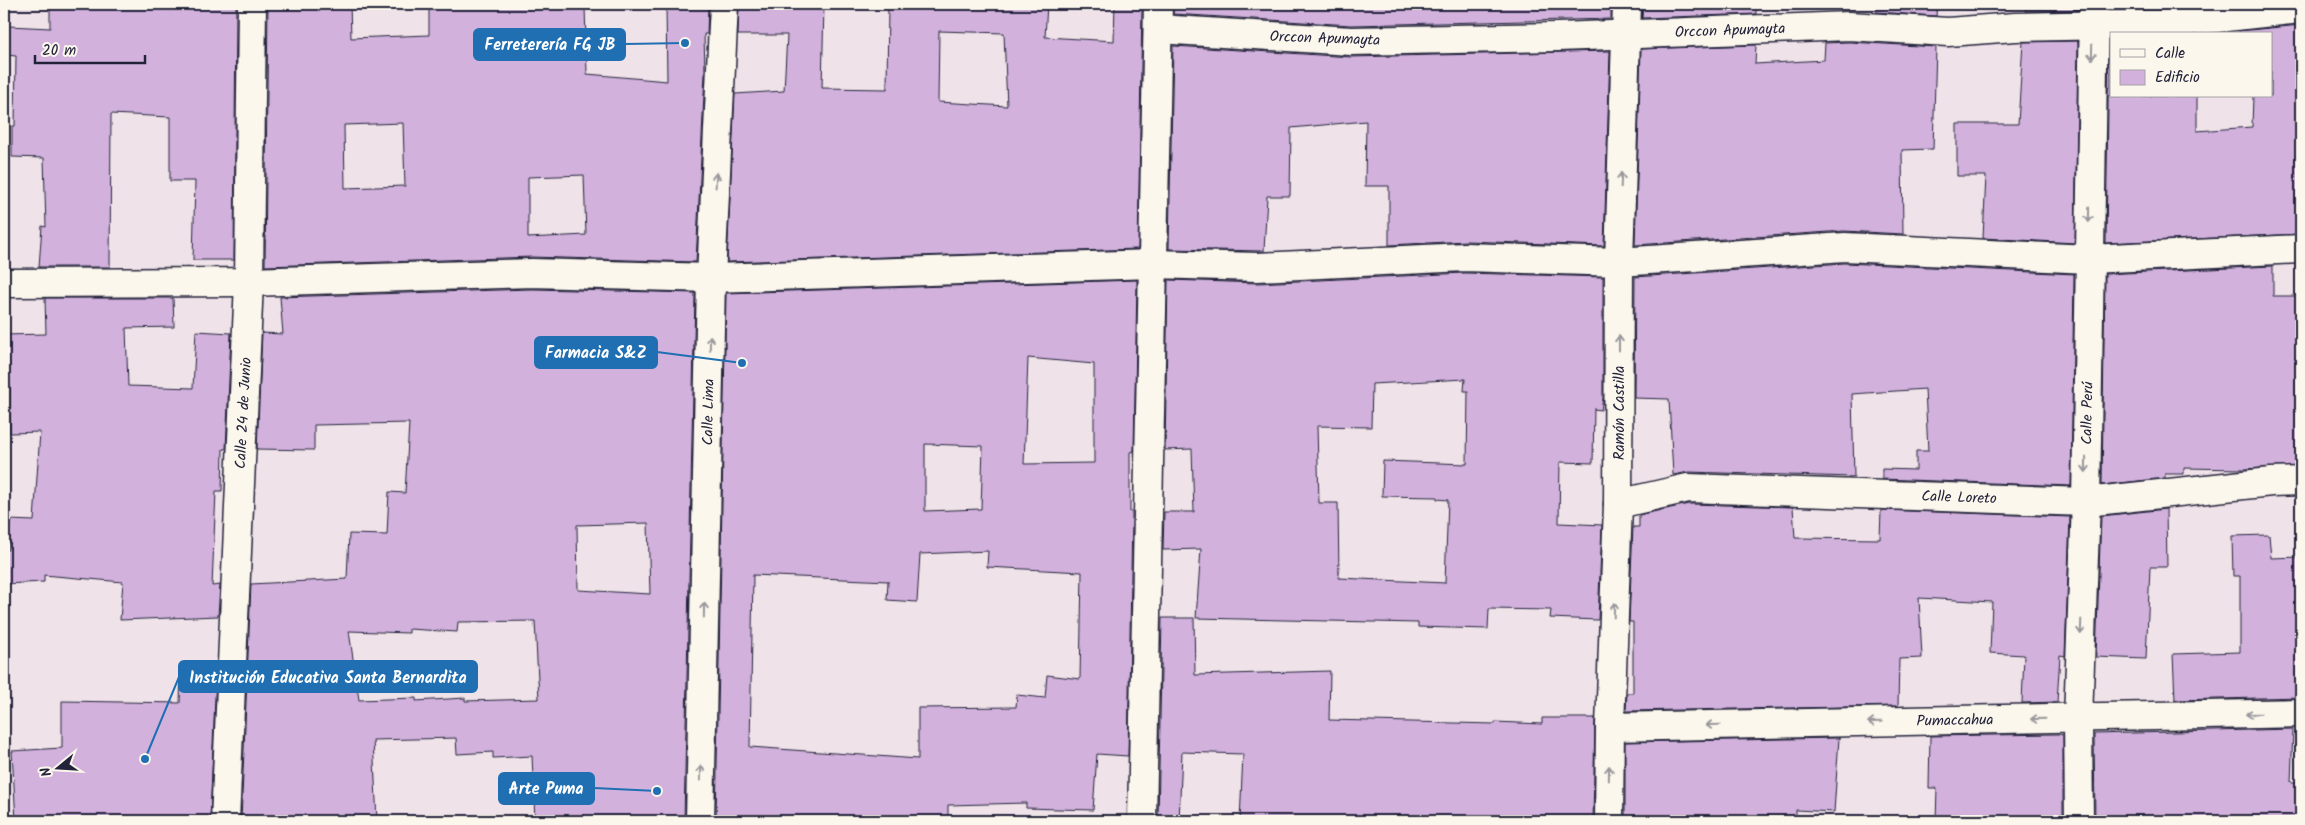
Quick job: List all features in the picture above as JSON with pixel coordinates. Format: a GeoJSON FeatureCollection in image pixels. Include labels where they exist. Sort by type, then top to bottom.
{"type":"FeatureCollection","features":[{"type":"Feature","properties":{"kind":"street","name":"Calle 24 de Junio"},"geometry":{"type":"LineString","coordinates":[[225,821],[249,282],[252,4]]}},
{"type":"Feature","properties":{"kind":"street","name":"Calle Lima"},"geometry":{"type":"LineString","coordinates":[[700,821],[711,278],[724,4]]}},
{"type":"Feature","properties":{"kind":"street","name":"Ramón Castilla"},"geometry":{"type":"LineString","coordinates":[[1609,821],[1610,727],[1618,504],[1619,262],[1627,4]]}},
{"type":"Feature","properties":{"kind":"street","name":"Orccon Apumayta"},"geometry":{"type":"LineString","coordinates":[[1158,16],[1351,41],[1558,37],[1849,26],[1948,32],[2093,14],[2162,24],[2301,9]]}},
{"type":"Feature","properties":{"kind":"street","name":"Calle Perú"},"geometry":{"type":"LineString","coordinates":[[2079,821],[2078,718],[2086,502],[2093,14]]}},
{"type":"Feature","properties":{"kind":"street"},"geometry":{"type":"LineString","coordinates":[[1142,821],[1158,16]]}},
{"type":"Feature","properties":{"kind":"street"},"geometry":{"type":"LineString","coordinates":[[4,283],[249,282],[532,273],[711,278],[1154,264],[1258,267],[1464,257],[1619,262],[1846,247],[2089,259],[2301,249]]}},
{"type":"Feature","properties":{"kind":"street","name":"Calle Loreto"},"geometry":{"type":"LineString","coordinates":[[1618,504],[1688,488],[2086,502],[2271,482],[2301,481]]}},
{"type":"Feature","properties":{"kind":"street","name":"Pumaccahua"},"geometry":{"type":"LineString","coordinates":[[1610,727],[2301,713]]}},
{"type":"Feature","properties":{"kind":"building"},"geometry":{"type":"Polygon","coordinates":[[[50,4],[236,4],[234,260],[193,260],[195,181],[170,181],[170,117],[111,114],[110,267],[39,267],[42,226],[46,227],[44,158],[12,157],[12,126],[15,126],[16,56],[6,55],[8,26],[50,28],[50,4]]]}},
{"type":"Feature","properties":{"kind":"building"},"geometry":{"type":"Polygon","coordinates":[[[268,4],[350,4],[351,38],[429,35],[429,4],[585,7],[587,74],[667,81],[666,4],[708,4],[707,34],[704,34],[705,73],[696,262],[532,257],[265,266],[268,4]],[[403,123],[344,125],[345,188],[405,186],[403,123]],[[584,175],[528,177],[528,238],[586,235],[584,175]]]}},
{"type":"Feature","properties":{"kind":"building"},"geometry":{"type":"Polygon","coordinates":[[[739,4],[824,4],[822,88],[887,89],[888,4],[1047,4],[1045,37],[1114,41],[1115,4],[1142,4],[1138,249],[727,262],[735,94],[784,91],[787,35],[738,35],[739,4]],[[939,31],[938,102],[1007,106],[1004,33],[939,31]]]}},
{"type":"Feature","properties":{"kind":"building"},"geometry":{"type":"Polygon","coordinates":[[[1174,4],[1611,4],[1611,19],[1351,25],[1173,14],[1174,4]]]}},
{"type":"Feature","properties":{"kind":"building"},"geometry":{"type":"Polygon","coordinates":[[[1643,4],[1756,4],[1756,14],[1642,18],[1643,4]]]}},
{"type":"Feature","properties":{"kind":"building"},"geometry":{"type":"Polygon","coordinates":[[[1876,4],[1937,4],[1936,16],[1877,12],[1876,4]]]}},
{"type":"Feature","properties":{"kind":"building"},"geometry":{"type":"Polygon","coordinates":[[[2026,4],[2078,4],[2078,10],[2025,11],[2026,4]]]}},
{"type":"Feature","properties":{"kind":"building"},"geometry":{"type":"Polygon","coordinates":[[[2301,25],[2301,234],[2106,243],[2109,41],[2110,98],[2197,98],[2197,131],[2252,127],[2253,98],[2272,98],[2272,32],[2239,31],[2301,25]]]}},
{"type":"Feature","properties":{"kind":"building"},"geometry":{"type":"Polygon","coordinates":[[[2078,41],[2075,243],[1983,238],[1986,176],[1957,176],[1957,124],[2018,124],[2023,42],[2078,41]]]}},
{"type":"Feature","properties":{"kind":"building"},"geometry":{"type":"Polygon","coordinates":[[[1849,42],[1936,47],[1933,149],[1902,150],[1903,234],[1844,231],[1635,245],[1641,49],[1756,45],[1755,64],[1824,60],[1825,43],[1849,42]]]}},
{"type":"Feature","properties":{"kind":"building"},"geometry":{"type":"Polygon","coordinates":[[[1173,46],[1351,57],[1610,51],[1604,246],[1466,241],[1389,245],[1389,186],[1365,186],[1366,121],[1291,128],[1290,196],[1267,196],[1264,251],[1169,249],[1173,46]]]}},
{"type":"Feature","properties":{"kind":"building"},"geometry":{"type":"Polygon","coordinates":[[[1845,263],[2074,274],[2071,486],[1882,479],[1882,469],[1916,470],[1916,451],[1928,451],[1925,389],[1852,394],[1854,477],[1689,472],[1673,475],[1669,399],[1634,398],[1635,277],[1845,263]]]}},
{"type":"Feature","properties":{"kind":"building"},"geometry":{"type":"Polygon","coordinates":[[[2273,266],[2273,296],[2301,296],[2301,466],[2243,469],[2184,468],[2184,474],[2165,474],[2165,478],[2102,485],[2105,274],[2273,266]]]}},
{"type":"Feature","properties":{"kind":"building"},"geometry":{"type":"Polygon","coordinates":[[[1465,273],[1603,277],[1603,398],[1601,410],[1594,409],[1593,463],[1560,462],[1559,523],[1602,525],[1598,620],[1550,618],[1551,610],[1489,609],[1488,629],[1418,627],[1418,623],[1196,618],[1201,549],[1163,550],[1164,512],[1194,512],[1192,449],[1165,450],[1168,280],[1258,283],[1465,273]],[[1465,379],[1372,384],[1371,427],[1317,426],[1319,503],[1338,503],[1339,578],[1445,583],[1448,500],[1437,499],[1437,497],[1382,496],[1383,461],[1467,464],[1468,391],[1464,391],[1465,379]]]}},
{"type":"Feature","properties":{"kind":"building"},"geometry":{"type":"Polygon","coordinates":[[[1137,280],[1134,451],[1130,452],[1130,512],[1132,512],[1128,756],[1097,754],[1093,810],[1026,808],[1026,803],[948,805],[948,821],[716,821],[726,293],[1137,280]],[[1028,358],[1024,464],[1094,463],[1094,364],[1028,358]],[[925,444],[925,511],[981,509],[983,446],[925,444]],[[988,551],[920,554],[917,602],[887,600],[888,581],[753,575],[750,747],[918,759],[918,708],[1016,707],[1017,695],[1045,698],[1047,675],[1080,679],[1082,572],[987,567],[988,551]]]}},
{"type":"Feature","properties":{"kind":"building"},"geometry":{"type":"Polygon","coordinates":[[[532,289],[695,293],[684,821],[535,821],[532,756],[493,758],[493,752],[457,754],[456,738],[373,740],[377,821],[241,821],[251,584],[347,579],[349,534],[387,535],[389,492],[405,493],[409,423],[314,425],[314,450],[257,449],[262,333],[283,334],[280,297],[532,289]],[[648,523],[577,525],[578,590],[650,594],[648,523]],[[535,621],[458,622],[457,632],[409,629],[409,633],[349,631],[359,700],[416,698],[416,701],[465,698],[465,701],[539,699],[535,621]]]}},
{"type":"Feature","properties":{"kind":"building"},"geometry":{"type":"Polygon","coordinates":[[[45,298],[173,298],[174,327],[126,328],[128,386],[193,388],[196,331],[231,333],[226,449],[223,449],[222,491],[216,491],[212,586],[220,585],[218,616],[120,620],[123,582],[44,575],[44,582],[4,584],[4,550],[8,550],[10,520],[34,521],[40,432],[10,433],[10,384],[4,384],[4,335],[46,334],[45,298]]]}},
{"type":"Feature","properties":{"kind":"building"},"geometry":{"type":"Polygon","coordinates":[[[1689,504],[1793,507],[1795,538],[1880,539],[1881,510],[2070,517],[2065,656],[2060,655],[2057,702],[2022,703],[2024,655],[1990,653],[1992,602],[1919,598],[1922,658],[1899,659],[1898,706],[1626,711],[1627,693],[1633,693],[1633,622],[1629,622],[1633,527],[1639,527],[1639,515],[1689,504]]]}},
{"type":"Feature","properties":{"kind":"building"},"geometry":{"type":"Polygon","coordinates":[[[2166,509],[2167,567],[2150,567],[2146,659],[2096,657],[2101,516],[2166,509]]]}},
{"type":"Feature","properties":{"kind":"building"},"geometry":{"type":"Polygon","coordinates":[[[2269,535],[2271,558],[2301,557],[2301,697],[2175,700],[2173,654],[2240,652],[2240,576],[2233,576],[2232,536],[2269,535]]]}},
{"type":"Feature","properties":{"kind":"building"},"geometry":{"type":"Polygon","coordinates":[[[1162,618],[1194,618],[1195,675],[1330,671],[1329,720],[1542,724],[1542,718],[1595,718],[1593,821],[1240,821],[1243,754],[1182,752],[1179,821],[1158,821],[1162,618]]]}},
{"type":"Feature","properties":{"kind":"building"},"geometry":{"type":"Polygon","coordinates":[[[181,671],[216,672],[210,821],[16,821],[12,751],[62,748],[62,701],[180,703],[181,671]]]}},
{"type":"Feature","properties":{"kind":"building"},"geometry":{"type":"Polygon","coordinates":[[[2293,729],[2291,782],[2301,782],[2301,821],[2095,821],[2094,734],[2293,729]]]}},
{"type":"Feature","properties":{"kind":"building"},"geometry":{"type":"Polygon","coordinates":[[[2063,735],[2063,821],[1936,821],[1937,788],[1929,788],[1930,736],[2063,735]]]}},
{"type":"Feature","properties":{"kind":"building"},"geometry":{"type":"Polygon","coordinates":[[[1839,738],[1834,812],[1796,810],[1796,821],[1711,819],[1711,821],[1625,821],[1625,742],[1839,738]]]}},
{"type":"Feature","properties":{"kind":"place","name":"Ferreterería FG JB"},"geometry":{"type":"Point","coordinates":[685,43]}},
{"type":"Feature","properties":{"kind":"place","name":"Farmacia S&Z"},"geometry":{"type":"Point","coordinates":[742,363]}},
{"type":"Feature","properties":{"kind":"place","name":"Institución Educativa Santa Bernardita"},"geometry":{"type":"Point","coordinates":[145,759]}},
{"type":"Feature","properties":{"kind":"place","name":"Arte Puma"},"geometry":{"type":"Point","coordinates":[657,791]}}]}
